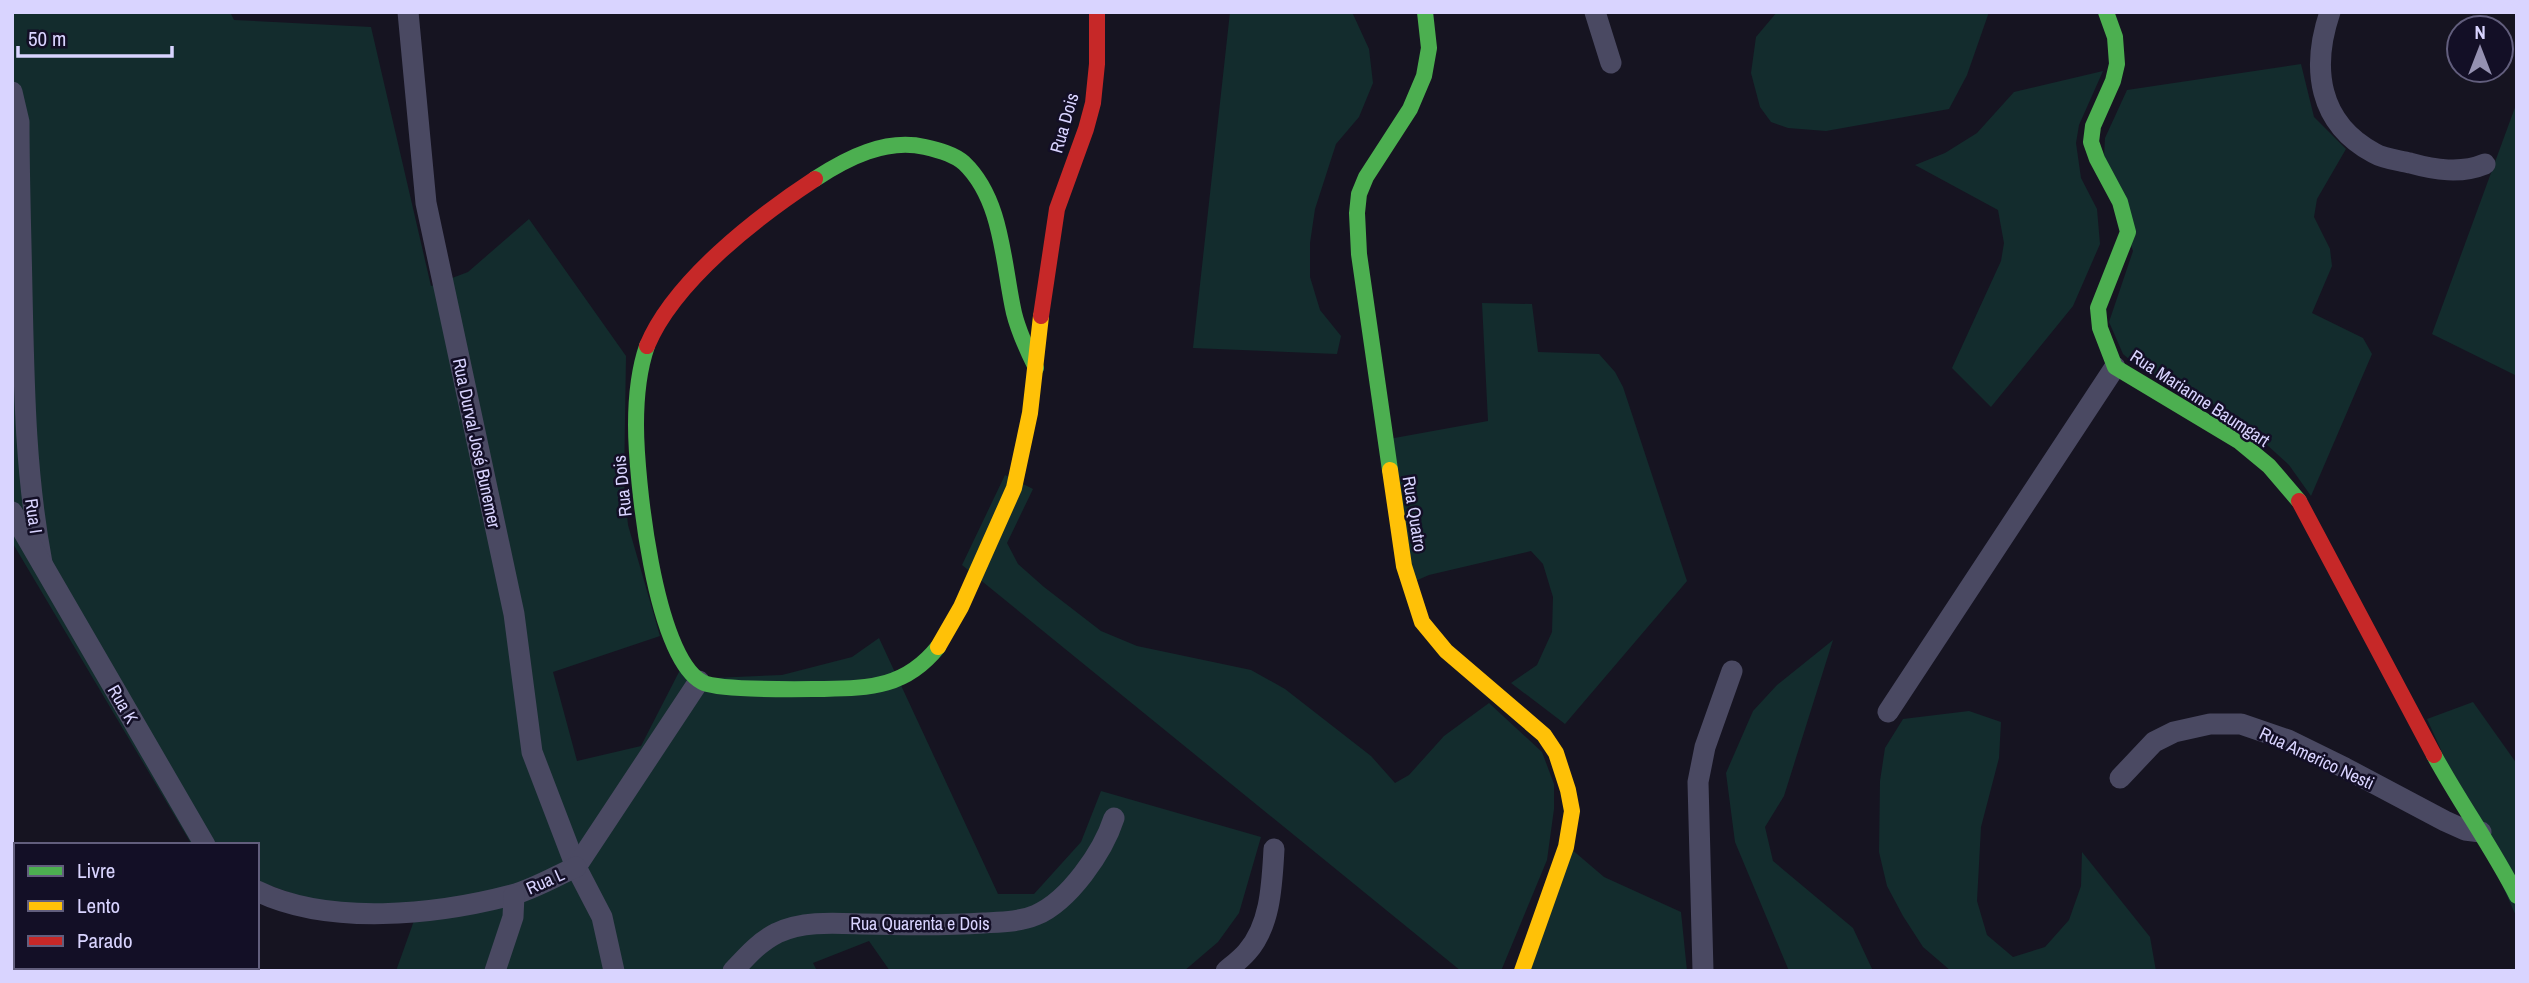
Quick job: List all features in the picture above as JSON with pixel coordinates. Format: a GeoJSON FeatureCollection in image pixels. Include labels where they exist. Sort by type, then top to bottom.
{"type":"FeatureCollection","features":[{"type":"Feature","properties":{"kind":"street","name":"Rua Durval José Bunemer"},"geometry":{"type":"LineString","coordinates":[[408,12],[426,203],[514,614],[532,752],[576,867]]}},
{"type":"Feature","properties":{"kind":"street","name":"Rua Dois"},"geometry":{"type":"LineString","coordinates":[[1036,368],[1021,337],[996,229],[985,194],[963,161],[937,150],[912,144],[884,146],[843,162],[784,199],[715,255],[687,284],[651,335],[637,396],[638,462],[653,578],[670,633],[679,653],[699,681],[717,687],[853,688],[892,682],[925,661],[954,625],[1017,479],[1036,368],[1054,221],[1089,118],[1099,40],[1097,12]]}},
{"type":"Feature","properties":{"kind":"street","name":"Rua Quatro"},"geometry":{"type":"LineString","coordinates":[[1425,12],[1429,48],[1424,76],[1410,109],[1366,177],[1359,194],[1359,254],[1404,566],[1422,622],[1446,652],[1544,735],[1556,754],[1568,790],[1572,811],[1566,847],[1522,971]]}},
{"type":"Feature","properties":{"kind":"street"},"geometry":{"type":"LineString","coordinates":[[1595,12],[1611,63]]}},
{"type":"Feature","properties":{"kind":"street"},"geometry":{"type":"LineString","coordinates":[[2330,12],[2319,56],[2322,83],[2331,114],[2350,138],[2376,155],[2422,166],[2464,170],[2485,164]]}},
{"type":"Feature","properties":{"kind":"street","name":"Rua Marianne Baumgart"},"geometry":{"type":"LineString","coordinates":[[2112,17],[2116,51],[2114,80],[2097,114],[2091,144],[2114,188],[2127,221],[2128,232],[2098,308],[2100,328],[2115,367],[2239,442],[2269,466],[2295,495],[2455,794],[2494,852],[2517,896]]}},
{"type":"Feature","properties":{"kind":"street","name":"Rua I"},"geometry":{"type":"LineString","coordinates":[[12,92],[19,122],[26,450],[42,563]]}},
{"type":"Feature","properties":{"kind":"street"},"geometry":{"type":"LineString","coordinates":[[1888,712],[2115,367]]}},
{"type":"Feature","properties":{"kind":"street","name":"Rua K"},"geometry":{"type":"LineString","coordinates":[[12,512],[204,843]]}},
{"type":"Feature","properties":{"kind":"street"},"geometry":{"type":"LineString","coordinates":[[1703,971],[1698,782],[1705,747],[1732,671]]}},
{"type":"Feature","properties":{"kind":"street"},"geometry":{"type":"LineString","coordinates":[[614,971],[602,917],[576,867],[699,681]]}},
{"type":"Feature","properties":{"kind":"street","name":"Rua Americo Nesti"},"geometry":{"type":"LineString","coordinates":[[2120,778],[2154,741],[2174,732],[2210,724],[2241,724],[2299,746],[2445,821],[2481,832]]}},
{"type":"Feature","properties":{"kind":"street","name":"Rua Quarenta e Dois"},"geometry":{"type":"LineString","coordinates":[[733,971],[757,946],[778,933],[797,926],[827,923],[942,926],[1009,921],[1034,916],[1054,905],[1091,863],[1107,838],[1114,818]]}},
{"type":"Feature","properties":{"kind":"street"},"geometry":{"type":"LineString","coordinates":[[1226,971],[1248,951],[1261,930],[1271,896],[1275,849]]}},
{"type":"Feature","properties":{"kind":"street","name":"Rua L"},"geometry":{"type":"LineString","coordinates":[[514,895],[576,867]]}},
{"type":"Feature","properties":{"kind":"street"},"geometry":{"type":"LineString","coordinates":[[259,892],[293,905],[377,915],[514,895],[513,916],[495,971]]}},
{"type":"Feature","properties":{"kind":"green space"},"geometry":{"type":"Polygon","coordinates":[[[12,12],[230,12],[234,20],[371,27],[431,286],[468,272],[529,219],[626,356],[624,484],[628,525],[660,636],[553,672],[577,761],[641,746],[680,670],[713,678],[782,675],[852,657],[879,638],[998,894],[1034,894],[1081,842],[1101,791],[1261,837],[1239,913],[1218,942],[1184,971],[890,971],[869,941],[813,963],[817,971],[396,971],[416,915],[305,898],[259,882],[259,843],[191,843],[12,542],[12,12]]]}},
{"type":"Feature","properties":{"kind":"green space"},"geometry":{"type":"Polygon","coordinates":[[[1230,12],[1352,12],[1369,49],[1373,83],[1359,117],[1336,144],[1315,209],[1310,243],[1310,277],[1320,310],[1341,336],[1337,354],[1193,348],[1230,12]]]}},
{"type":"Feature","properties":{"kind":"green space"},"geometry":{"type":"Polygon","coordinates":[[[1777,12],[1989,12],[1967,75],[1949,109],[1826,131],[1788,128],[1771,122],[1760,107],[1751,73],[1756,37],[1777,12]]]}},
{"type":"Feature","properties":{"kind":"green space"},"geometry":{"type":"Polygon","coordinates":[[[2301,64],[2314,117],[2346,149],[2317,199],[2314,217],[2330,249],[2332,266],[2312,313],[2363,338],[2372,354],[2311,496],[2289,465],[2234,415],[2136,365],[2123,354],[2109,322],[2133,251],[2104,156],[2105,138],[2127,90],[2301,64]]]}},
{"type":"Feature","properties":{"kind":"green space"},"geometry":{"type":"Polygon","coordinates":[[[2103,71],[2079,125],[2076,143],[2081,178],[2097,209],[2100,244],[2073,306],[1991,407],[1952,368],[2001,261],[2004,243],[1998,210],[1915,165],[1945,153],[1977,133],[2014,92],[2103,71]]]}},
{"type":"Feature","properties":{"kind":"green space"},"geometry":{"type":"Polygon","coordinates":[[[2517,102],[2517,376],[2432,334],[2517,102]]]}},
{"type":"Feature","properties":{"kind":"green space"},"geometry":{"type":"Polygon","coordinates":[[[1482,303],[1532,304],[1538,352],[1599,354],[1615,372],[1623,387],[1687,581],[1565,724],[1511,683],[1537,665],[1552,632],[1553,597],[1543,564],[1531,551],[1429,575],[1413,582],[1389,439],[1488,421],[1482,303]]]}},
{"type":"Feature","properties":{"kind":"green space"},"geometry":{"type":"Polygon","coordinates":[[[1005,475],[1033,489],[1007,543],[1018,564],[1044,587],[1101,631],[1137,646],[1251,670],[1285,689],[1371,756],[1395,783],[1409,775],[1444,736],[1489,703],[1542,752],[1554,784],[1554,809],[1547,860],[1501,971],[1461,971],[962,565],[1005,475]]]}},
{"type":"Feature","properties":{"kind":"green space"},"geometry":{"type":"Polygon","coordinates":[[[1833,640],[1784,796],[1765,827],[1773,861],[1853,928],[1873,971],[1789,971],[1735,842],[1726,773],[1753,711],[1777,685],[1833,640]]]}},
{"type":"Feature","properties":{"kind":"green space"},"geometry":{"type":"Polygon","coordinates":[[[2473,702],[2517,764],[2517,918],[2427,719],[2473,702]]]}},
{"type":"Feature","properties":{"kind":"green space"},"geometry":{"type":"Polygon","coordinates":[[[1969,711],[2001,722],[1999,758],[1981,827],[1977,901],[1987,935],[2013,957],[2045,947],[2069,920],[2081,886],[2082,852],[2150,937],[2156,971],[1951,971],[1923,947],[1887,886],[1879,852],[1880,781],[1885,748],[1903,719],[1969,711]]]}},
{"type":"Feature","properties":{"kind":"green space"},"geometry":{"type":"Polygon","coordinates":[[[1570,848],[1604,877],[1681,912],[1687,971],[1525,971],[1570,848]]]}},
{"type":"Feature","properties":{"kind":"traffic: fast"},"geometry":{"type":"LineString","coordinates":[[1390,470],[1359,254],[1357,213],[1359,194],[1366,177],[1410,109],[1424,76],[1429,48],[1425,12]]}},
{"type":"Feature","properties":{"kind":"traffic: fast"},"geometry":{"type":"LineString","coordinates":[[2106,12],[2115,37],[2117,64],[2113,81],[2093,126],[2091,142],[2120,202],[2128,232],[2098,308],[2100,328],[2115,367],[2240,442],[2269,466],[2299,501]]}},
{"type":"Feature","properties":{"kind":"traffic: fast"},"geometry":{"type":"LineString","coordinates":[[815,179],[854,157],[896,145],[935,149],[964,163],[977,178],[994,214],[1014,313],[1036,368]]}},
{"type":"Feature","properties":{"kind":"traffic: fast"},"geometry":{"type":"LineString","coordinates":[[647,346],[640,375],[636,415],[644,522],[660,603],[671,638],[685,666],[702,682],[725,687],[857,688],[900,678],[926,660],[938,647]]}},
{"type":"Feature","properties":{"kind":"traffic: fast"},"geometry":{"type":"LineString","coordinates":[[2434,755],[2517,896]]}},
{"type":"Feature","properties":{"kind":"traffic: slow"},"geometry":{"type":"LineString","coordinates":[[938,647],[961,607],[1014,488],[1030,413],[1041,316]]}},
{"type":"Feature","properties":{"kind":"traffic: slow"},"geometry":{"type":"LineString","coordinates":[[1390,470],[1404,566],[1422,622],[1446,651],[1544,735],[1556,753],[1568,790],[1572,811],[1566,847],[1522,971]]}},
{"type":"Feature","properties":{"kind":"traffic: jam"},"geometry":{"type":"LineString","coordinates":[[1041,316],[1057,209],[1093,103],[1097,64],[1097,12]]}},
{"type":"Feature","properties":{"kind":"traffic: jam"},"geometry":{"type":"LineString","coordinates":[[647,346],[676,298],[719,252],[743,231],[815,179]]}},
{"type":"Feature","properties":{"kind":"traffic: jam"},"geometry":{"type":"LineString","coordinates":[[2299,501],[2434,755]]}}]}
